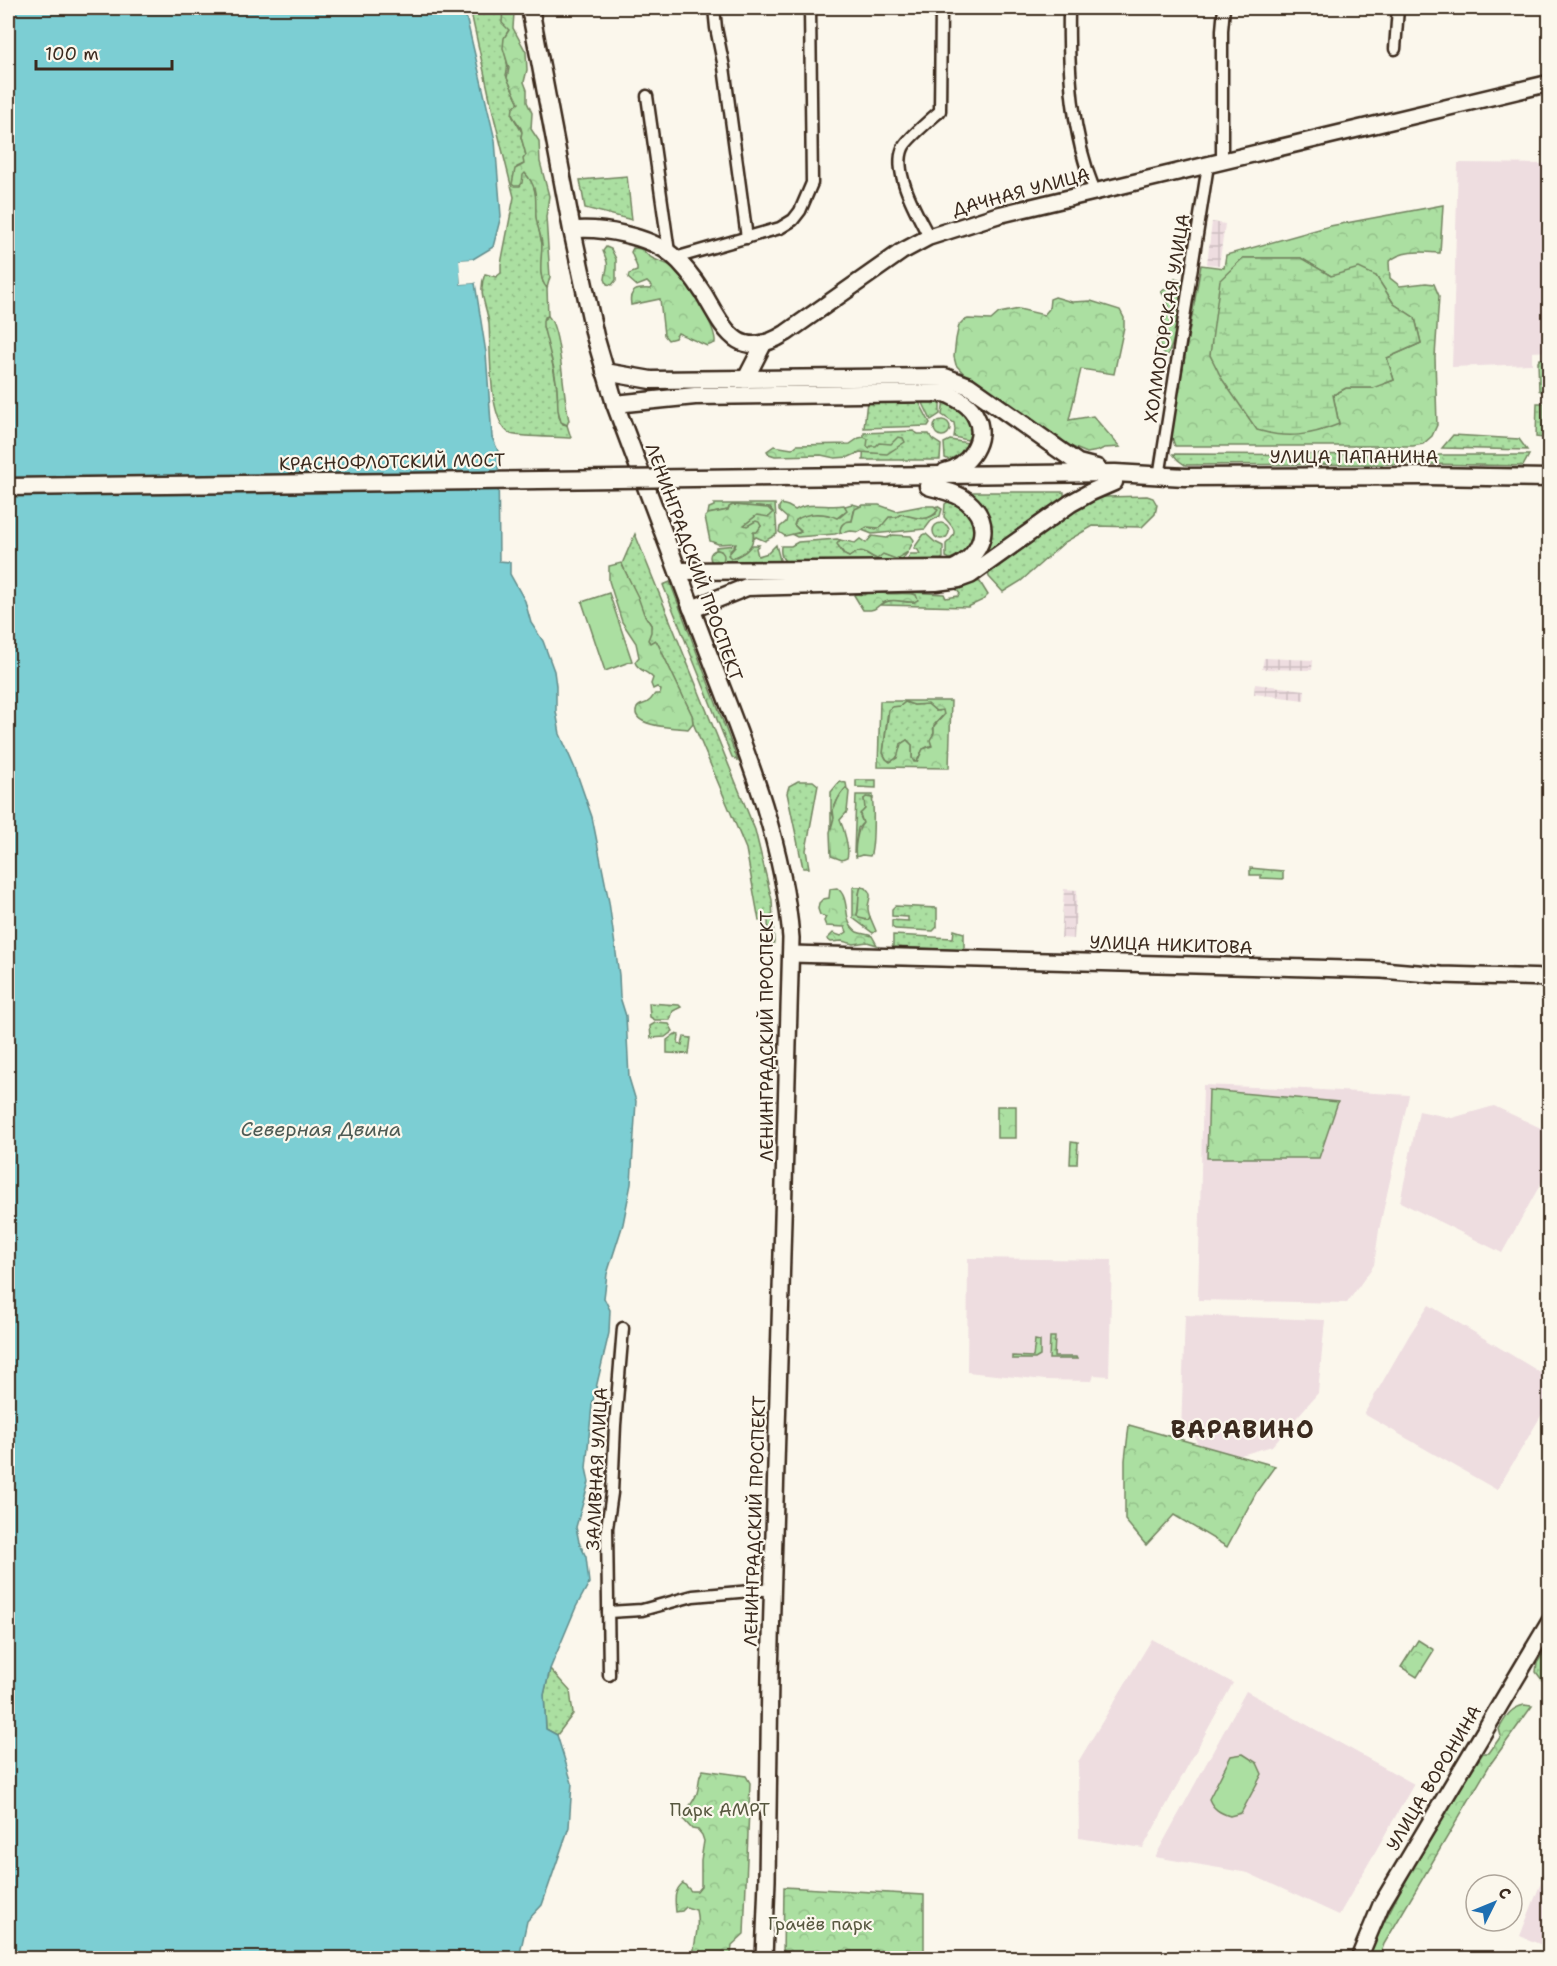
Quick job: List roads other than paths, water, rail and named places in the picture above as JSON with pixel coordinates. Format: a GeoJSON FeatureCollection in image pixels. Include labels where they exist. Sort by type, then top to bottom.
{"type":"FeatureCollection","features":[{"type":"Feature","properties":{"kind":"main road","name":"ЛЕНИНГРАДСКИЙ ПРОСПЕКТ"},"geometry":{"type":"LineString","coordinates":[[530,8],[594,336],[615,404],[692,609]]}},
{"type":"Feature","properties":{"kind":"main road"},"geometry":{"type":"LineString","coordinates":[[605,372],[651,381],[945,377],[969,386],[1078,463],[1115,478]]}},
{"type":"Feature","properties":{"kind":"main road"},"geometry":{"type":"LineString","coordinates":[[615,404],[695,396],[946,393],[964,402],[976,417],[979,438],[973,453],[964,463],[927,481]]}},
{"type":"Feature","properties":{"kind":"main road","name":"УЛИЦА ПАПАНИНА"},"geometry":{"type":"LineString","coordinates":[[776,482],[1159,477],[1550,478]]}},
{"type":"Feature","properties":{"kind":"main road"},"geometry":{"type":"LineString","coordinates":[[692,609],[747,587],[936,582],[959,579],[977,571],[1071,503],[1115,478]]}},
{"type":"Feature","properties":{"kind":"main road"},"geometry":{"type":"LineString","coordinates":[[678,571],[953,569],[965,562],[976,550],[982,537],[981,523],[967,501],[927,481]]}},
{"type":"Feature","properties":{"kind":"main road","name":"КРАСНОФЛОТСКИЙ МОСТ"},"geometry":{"type":"LineString","coordinates":[[8,487],[776,482]]}},
{"type":"Feature","properties":{"kind":"main road","name":"КРАСНОФЛОТСКИЙ МОСТ"},"geometry":{"type":"LineString","coordinates":[[8,498],[776,482]]}},
{"type":"Feature","properties":{"kind":"street"},"geometry":{"type":"LineString","coordinates":[[714,8],[747,238]]}},
{"type":"Feature","properties":{"kind":"street"},"geometry":{"type":"LineString","coordinates":[[672,255],[780,228],[793,220],[804,203],[812,183],[810,8]]}},
{"type":"Feature","properties":{"kind":"street"},"geometry":{"type":"LineString","coordinates":[[929,237],[909,195],[900,166],[903,147],[940,111],[942,8]]}},
{"type":"Feature","properties":{"kind":"street"},"geometry":{"type":"LineString","coordinates":[[1070,8],[1068,49],[1072,98],[1079,140],[1095,192]]}},
{"type":"Feature","properties":{"kind":"street","name":"ХОЛМОГОРСКАЯ УЛИЦА"},"geometry":{"type":"LineString","coordinates":[[1159,477],[1215,163],[1224,8]]}},
{"type":"Feature","properties":{"kind":"street"},"geometry":{"type":"LineString","coordinates":[[1395,49],[1398,8]]}},
{"type":"Feature","properties":{"kind":"street","name":"ДАЧНАЯ УЛИЦА"},"geometry":{"type":"LineString","coordinates":[[764,343],[780,337],[901,252],[929,237],[998,215],[1550,83]]}},
{"type":"Feature","properties":{"kind":"street"},"geometry":{"type":"LineString","coordinates":[[647,96],[672,255]]}},
{"type":"Feature","properties":{"kind":"street"},"geometry":{"type":"LineString","coordinates":[[572,230],[595,230],[636,237],[655,243],[672,255],[695,280],[724,329],[745,344],[764,343]]}},
{"type":"Feature","properties":{"kind":"street"},"geometry":{"type":"LineString","coordinates":[[745,380],[764,343]]}},
{"type":"Feature","properties":{"kind":"street","name":"ЛЕНИНГРАДСКИЙ ПРОСПЕКТ"},"geometry":{"type":"LineString","coordinates":[[692,609],[755,777],[771,830],[789,908],[791,954],[773,1555],[768,1880],[764,1959]]}},
{"type":"Feature","properties":{"kind":"street","name":"УЛИЦА НИКИТОВА"},"geometry":{"type":"LineString","coordinates":[[791,954],[1382,970],[1441,975],[1550,978]]}},
{"type":"Feature","properties":{"kind":"street","name":"ЗАЛИВНАЯ УЛИЦА"},"geometry":{"type":"LineString","coordinates":[[609,1675],[607,1528],[612,1494],[623,1328]]}},
{"type":"Feature","properties":{"kind":"street"},"geometry":{"type":"LineString","coordinates":[[608,1611],[642,1610],[693,1596],[774,1589]]}},
{"type":"Feature","properties":{"kind":"street","name":"УЛИЦА ВОРОНИНА"},"geometry":{"type":"LineString","coordinates":[[1359,1959],[1381,1905],[1550,1621]]}},
{"type":"Feature","properties":{"kind":"water","name":"Северная Двина"},"geometry":{"type":"Polygon","coordinates":[[[8,8],[464,8],[495,140],[501,216],[493,247],[473,259],[460,260],[461,284],[475,283],[486,353],[492,437],[498,451],[499,561],[510,562],[510,574],[525,601],[531,623],[543,641],[554,671],[556,711],[560,734],[592,817],[609,902],[620,997],[626,1016],[629,1078],[636,1101],[631,1184],[623,1224],[607,1274],[604,1298],[610,1310],[609,1333],[592,1405],[586,1468],[589,1482],[576,1527],[579,1542],[586,1557],[589,1583],[576,1607],[550,1669],[544,1695],[546,1729],[557,1735],[572,1783],[569,1827],[542,1905],[527,1921],[519,1958],[8,1958],[8,8]]]}},
{"type":"Feature","properties":{"kind":"district","name":"ВАРАВИНО"},"geometry":{"type":"Point","coordinates":[1243,1430]}},
{"type":"Feature","properties":{"kind":"park label","name":"Парк АМРТ"},"geometry":{"type":"Point","coordinates":[720,1810]}},
{"type":"Feature","properties":{"kind":"park label","name":"Грачёв парк"},"geometry":{"type":"Point","coordinates":[820,1924]}}]}
